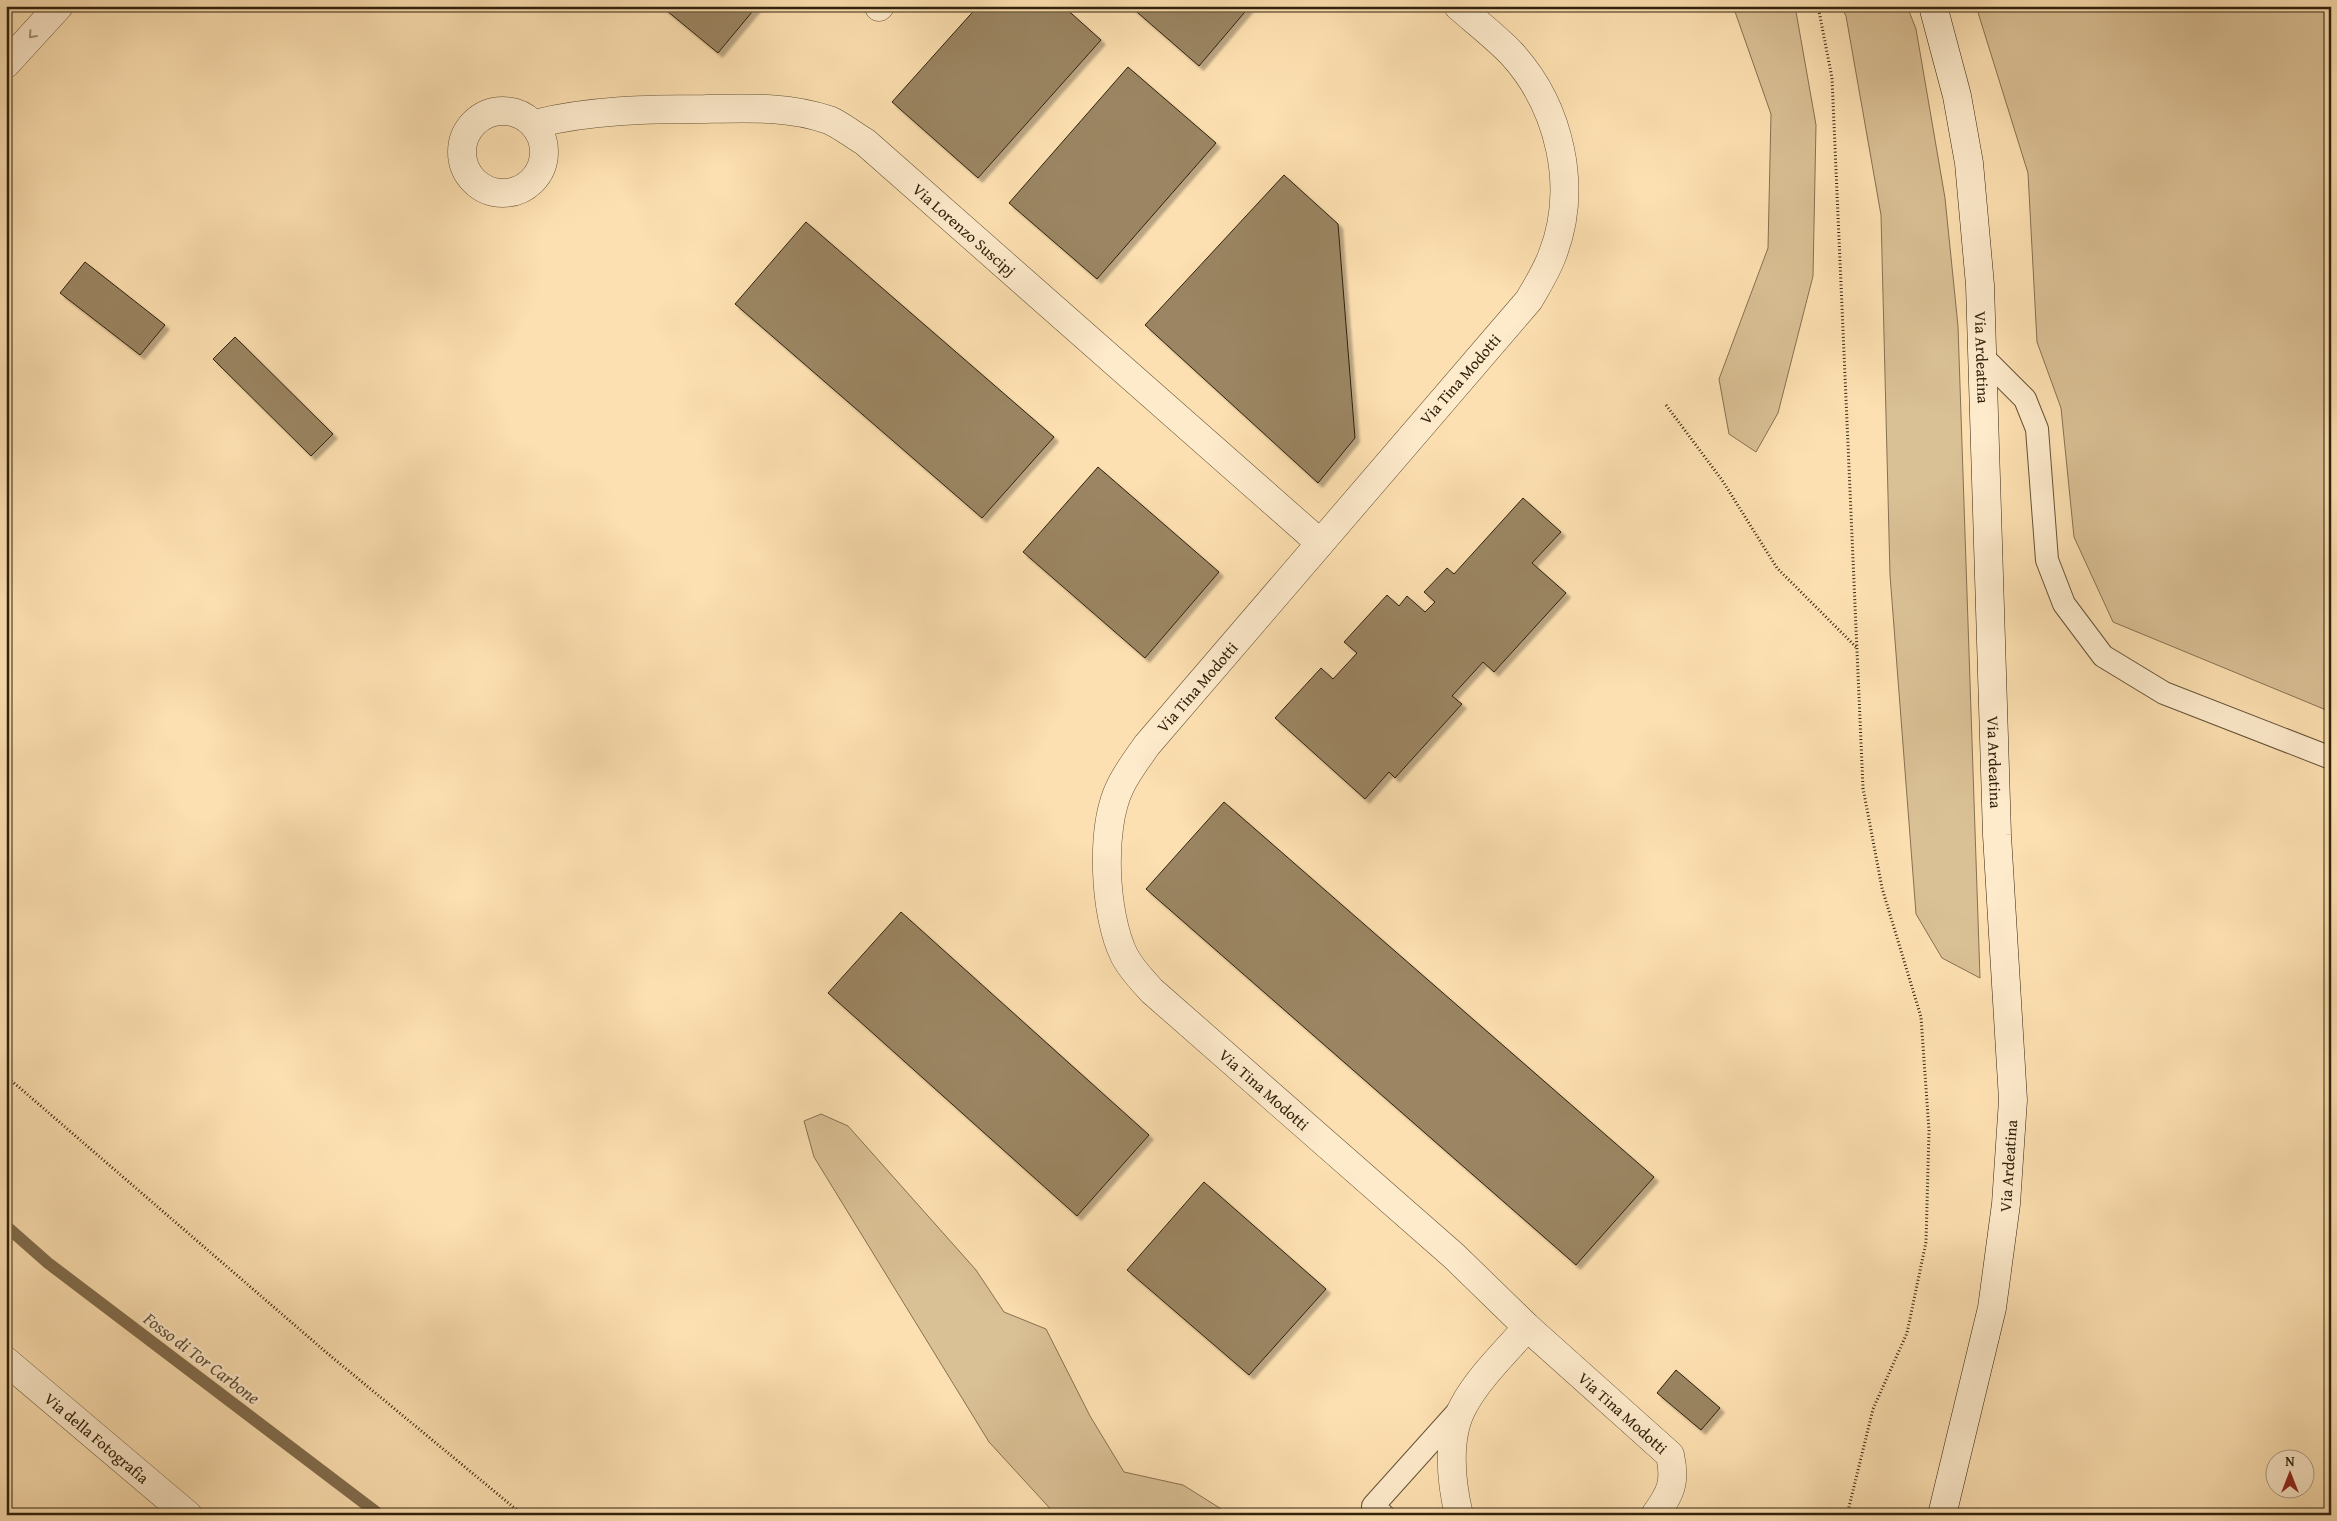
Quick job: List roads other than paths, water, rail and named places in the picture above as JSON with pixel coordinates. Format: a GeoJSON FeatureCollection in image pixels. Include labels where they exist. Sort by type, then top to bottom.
{"type":"FeatureCollection","features":[{"type":"Feature","properties":{"kind":"street"},"geometry":{"type":"LineString","coordinates":[[6,64],[59,6]]}},
{"type":"Feature","properties":{"kind":"street","name":"Via Tina Modotti"},"geometry":{"type":"LineString","coordinates":[[1458,6],[1511,54],[1537,88],[1551,116],[1563,164],[1564,193],[1557,238],[1552,255],[1529,300],[1147,745],[1120,787],[1113,809],[1107,842],[1108,890],[1118,938],[1124,955],[1137,975],[1152,991],[1454,1256],[1526,1327],[1670,1455],[1674,1473],[1671,1490],[1655,1515]]}},
{"type":"Feature","properties":{"kind":"street","name":"Via Ardeatina"},"geometry":{"type":"LineString","coordinates":[[1933,6],[1957,96],[1969,163],[1979,276],[1997,835],[2013,1100],[2011,1151],[1992,1308],[1942,1515]]}},
{"type":"Feature","properties":{"kind":"street","name":"Via Lorenzo Suscipj"},"geometry":{"type":"LineString","coordinates":[[534,124],[562,117],[645,109],[760,108],[794,111],[831,121],[865,142],[1320,543]]}},
{"type":"Feature","properties":{"kind":"street"},"geometry":{"type":"LineString","coordinates":[[1459,1515],[1453,1480],[1453,1456],[1454,1436],[1462,1408],[1526,1327]]}},
{"type":"Feature","properties":{"kind":"street","name":"Via della Fotografia"},"geometry":{"type":"LineString","coordinates":[[6,1361],[188,1515]]}},
{"type":"Feature","properties":{"kind":"lane"},"geometry":{"type":"LineString","coordinates":[[1982,356],[2025,399],[2037,429],[2047,560],[2064,604],[2103,656],[2164,693],[2331,758]]}},
{"type":"Feature","properties":{"kind":"lane"},"geometry":{"type":"LineString","coordinates":[[1383,1515],[1373,1506],[1462,1408]]}},
{"type":"Feature","properties":{"kind":"waterway","name":"Fosso di Tor Carbone"},"geometry":{"type":"LineString","coordinates":[[6,1226],[48,1263],[380,1515]]}}]}
